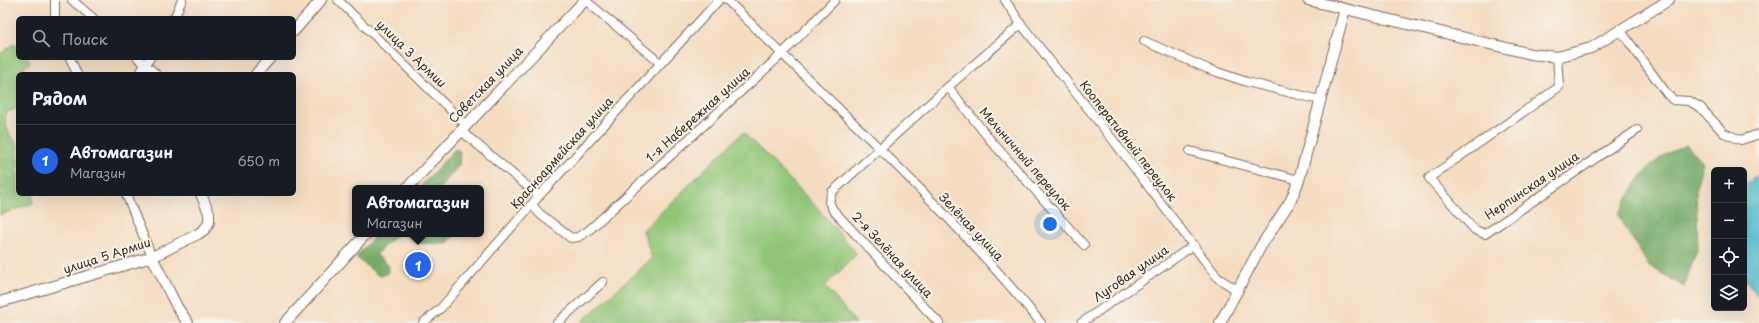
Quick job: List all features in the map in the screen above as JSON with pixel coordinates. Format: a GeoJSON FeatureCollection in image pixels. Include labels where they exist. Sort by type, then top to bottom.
{"type":"FeatureCollection","features":[{"type":"Feature","properties":{"kind":"main road"},"geometry":{"type":"LineString","coordinates":[[296,29],[321,0]]}},
{"type":"Feature","properties":{"kind":"main road","name":"Советская улица"},"geometry":{"type":"LineString","coordinates":[[410,185],[585,0]]}},
{"type":"Feature","properties":{"kind":"main road"},"geometry":{"type":"LineString","coordinates":[[1308,0],[1531,54],[1558,57],[1591,48],[1621,31],[1669,0]]}},
{"type":"Feature","properties":{"kind":"main road"},"geometry":{"type":"LineString","coordinates":[[1220,323],[1261,246],[1291,200],[1299,180],[1344,9]]}},
{"type":"Feature","properties":{"kind":"main road"},"geometry":{"type":"LineString","coordinates":[[258,72],[268,60]]}},
{"type":"Feature","properties":{"kind":"main road","name":"улица 5 Армии"},"geometry":{"type":"LineString","coordinates":[[0,302],[152,257],[205,229],[209,222],[209,214],[202,196]]}},
{"type":"Feature","properties":{"kind":"main road"},"geometry":{"type":"LineString","coordinates":[[285,323],[363,237]]}},
{"type":"Feature","properties":{"kind":"main road"},"geometry":{"type":"LineString","coordinates":[[152,257],[177,307],[188,323]]}},
{"type":"Feature","properties":{"kind":"street"},"geometry":{"type":"LineString","coordinates":[[55,0],[55,16]]}},
{"type":"Feature","properties":{"kind":"street"},"geometry":{"type":"LineString","coordinates":[[72,0],[91,16]]}},
{"type":"Feature","properties":{"kind":"street"},"geometry":{"type":"LineString","coordinates":[[175,16],[182,0]]}},
{"type":"Feature","properties":{"kind":"street","name":"улица 3 Армии"},"geometry":{"type":"LineString","coordinates":[[338,0],[463,128],[539,196]]}},
{"type":"Feature","properties":{"kind":"street"},"geometry":{"type":"LineString","coordinates":[[585,0],[660,63]]}},
{"type":"Feature","properties":{"kind":"street","name":"Красноармейская улица"},"geometry":{"type":"LineString","coordinates":[[423,323],[441,308],[539,196],[719,0]]}},
{"type":"Feature","properties":{"kind":"street","name":"Зелёная улица"},"geometry":{"type":"LineString","coordinates":[[727,0],[881,149],[1003,278],[1041,323]]}},
{"type":"Feature","properties":{"kind":"street","name":"1-я Набережная улица"},"geometry":{"type":"LineString","coordinates":[[532,205],[540,214],[571,238],[578,237],[588,231],[782,54],[835,0]]}},
{"type":"Feature","properties":{"kind":"street","name":"Кооперативный переулок"},"geometry":{"type":"LineString","coordinates":[[1005,0],[1218,278],[1237,290]]}},
{"type":"Feature","properties":{"kind":"street"},"geometry":{"type":"LineString","coordinates":[[881,149],[948,87],[1022,24]]}},
{"type":"Feature","properties":{"kind":"street"},"geometry":{"type":"LineString","coordinates":[[1621,31],[1673,100],[1689,102],[1700,107],[1724,133],[1741,140],[1759,134]]}},
{"type":"Feature","properties":{"kind":"street"},"geometry":{"type":"LineString","coordinates":[[1144,41],[1208,69],[1247,82],[1320,100]]}},
{"type":"Feature","properties":{"kind":"street","name":"Нерпинская улица"},"geometry":{"type":"LineString","coordinates":[[1558,57],[1559,87],[1429,178],[1475,230],[1484,234],[1637,130]]}},
{"type":"Feature","properties":{"kind":"street"},"geometry":{"type":"LineString","coordinates":[[71,60],[76,72]]}},
{"type":"Feature","properties":{"kind":"street"},"geometry":{"type":"LineString","coordinates":[[140,72],[148,61],[155,72]]}},
{"type":"Feature","properties":{"kind":"street","name":"Мельничный переулок"},"geometry":{"type":"LineString","coordinates":[[948,87],[991,141],[1084,245]]}},
{"type":"Feature","properties":{"kind":"street","name":"2-я Зелёная улица"},"geometry":{"type":"LineString","coordinates":[[881,149],[832,192],[829,202],[833,210],[939,323]]}},
{"type":"Feature","properties":{"kind":"street"},"geometry":{"type":"LineString","coordinates":[[1190,151],[1299,180]]}},
{"type":"Feature","properties":{"kind":"street"},"geometry":{"type":"LineString","coordinates":[[127,196],[152,257]]}},
{"type":"Feature","properties":{"kind":"street","name":"Луговая улица"},"geometry":{"type":"LineString","coordinates":[[1081,323],[1194,245]]}},
{"type":"Feature","properties":{"kind":"street"},"geometry":{"type":"LineString","coordinates":[[557,323],[603,282]]}},
{"type":"Feature","properties":{"kind":"green space"},"geometry":{"type":"Polygon","coordinates":[[[15,43],[16,60],[29,60],[30,63],[16,72],[16,109],[5,113],[5,118],[9,133],[16,142],[16,196],[33,196],[33,203],[0,215],[0,54],[15,43]]]}},
{"type":"Feature","properties":{"kind":"green space"},"geometry":{"type":"Polygon","coordinates":[[[743,132],[814,204],[857,254],[825,286],[856,323],[580,323],[652,258],[643,230],[743,132]]]}},
{"type":"Feature","properties":{"kind":"green space"},"geometry":{"type":"Polygon","coordinates":[[[1687,145],[1703,163],[1696,187],[1698,247],[1684,287],[1648,265],[1618,215],[1631,192],[1645,172],[1663,156],[1687,145]]]}},
{"type":"Feature","properties":{"kind":"green space"},"geometry":{"type":"Polygon","coordinates":[[[455,149],[460,151],[459,165],[442,185],[422,185],[455,149]]]}},
{"type":"Feature","properties":{"kind":"green space"},"geometry":{"type":"Polygon","coordinates":[[[374,237],[394,237],[376,254],[389,266],[387,274],[379,276],[356,257],[374,237]]]}},
{"type":"Feature","properties":{"kind":"green space"},"geometry":{"type":"Polygon","coordinates":[[[408,237],[453,237],[447,244],[415,243],[408,237]]]}},
{"type":"Feature","properties":{"kind":"water"},"geometry":{"type":"Polygon","coordinates":[[[1759,175],[1759,297],[1747,282],[1747,183],[1759,175]]]}},
{"type":"Feature","properties":{"kind":"place","name":"Автомагазин"},"geometry":{"type":"Point","coordinates":[418,265]}}]}
